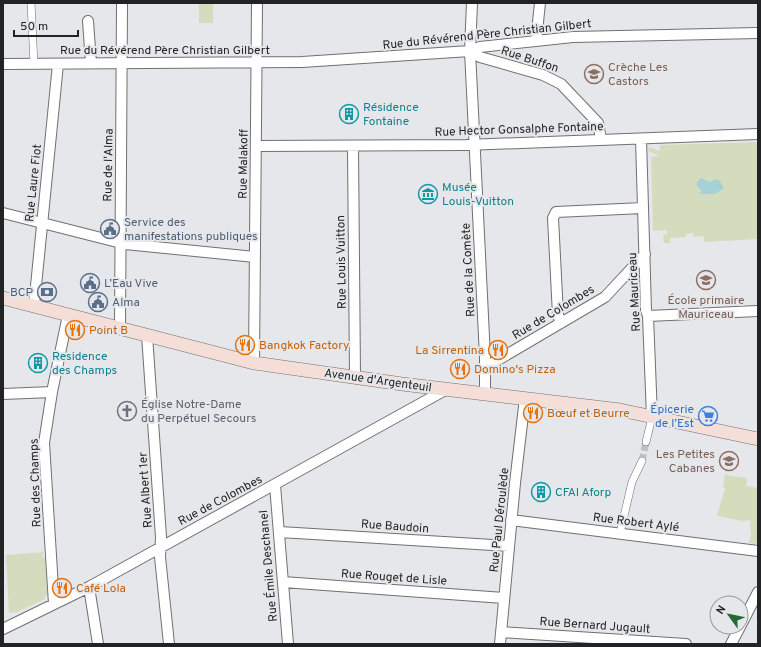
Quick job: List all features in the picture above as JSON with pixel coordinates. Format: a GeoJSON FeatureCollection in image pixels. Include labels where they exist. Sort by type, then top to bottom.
{"type":"FeatureCollection","features":[{"type":"Feature","properties":{"kind":"main road","name":"Avenue d'Argenteuil"},"geometry":{"type":"LineString","coordinates":[[3,298],[254,363],[447,389],[620,410],[758,439]]}},
{"type":"Feature","properties":{"kind":"street"},"geometry":{"type":"LineString","coordinates":[[31,3],[34,64]]}},
{"type":"Feature","properties":{"kind":"street","name":"Rue de l'Alma"},"geometry":{"type":"LineString","coordinates":[[120,328],[122,3]]}},
{"type":"Feature","properties":{"kind":"street","name":"Rue Malakoff"},"geometry":{"type":"LineString","coordinates":[[254,363],[258,3]]}},
{"type":"Feature","properties":{"kind":"street","name":"Rue de la Comète"},"geometry":{"type":"LineString","coordinates":[[472,3],[470,51],[472,64],[474,144],[486,367],[485,393]]}},
{"type":"Feature","properties":{"kind":"street"},"geometry":{"type":"LineString","coordinates":[[536,41],[540,3]]}},
{"type":"Feature","properties":{"kind":"street"},"geometry":{"type":"LineString","coordinates":[[88,21],[91,63]]}},
{"type":"Feature","properties":{"kind":"street","name":"Rue du Révérend Père Christian Gilbert"},"geometry":{"type":"LineString","coordinates":[[3,64],[329,62],[470,51],[480,47],[591,36],[758,33]]}},
{"type":"Feature","properties":{"kind":"street","name":"Rue Buffon"},"geometry":{"type":"LineString","coordinates":[[470,51],[480,57],[544,75],[561,84],[598,123],[601,140]]}},
{"type":"Feature","properties":{"kind":"street","name":"Rue Laure Fiot"},"geometry":{"type":"LineString","coordinates":[[34,306],[58,64]]}},
{"type":"Feature","properties":{"kind":"street","name":"Rue Hector Gonsalphe Fontaine"},"geometry":{"type":"LineString","coordinates":[[256,146],[474,144],[758,134]]}},
{"type":"Feature","properties":{"kind":"street","name":"Rue Mauriceau"},"geometry":{"type":"LineString","coordinates":[[641,139],[646,310],[648,316],[652,417],[646,442]]}},
{"type":"Feature","properties":{"kind":"street","name":"Rue Louis Vuitton"},"geometry":{"type":"LineString","coordinates":[[353,146],[355,377]]}},
{"type":"Feature","properties":{"kind":"street"},"geometry":{"type":"LineString","coordinates":[[561,323],[558,315],[553,218],[556,212],[643,208]]}},
{"type":"Feature","properties":{"kind":"street"},"geometry":{"type":"LineString","coordinates":[[3,213],[120,243],[255,257]]}},
{"type":"Feature","properties":{"kind":"street","name":"Rue de Colombes"},"geometry":{"type":"LineString","coordinates":[[486,367],[605,297],[645,254]]}},
{"type":"Feature","properties":{"kind":"street"},"geometry":{"type":"LineString","coordinates":[[648,316],[758,311]]}},
{"type":"Feature","properties":{"kind":"street","name":"Rue des Champs"},"geometry":{"type":"LineString","coordinates":[[54,604],[44,443],[52,392],[68,315]]}},
{"type":"Feature","properties":{"kind":"street","name":"Rue Albert 1er"},"geometry":{"type":"LineString","coordinates":[[148,335],[160,546],[169,644]]}},
{"type":"Feature","properties":{"kind":"street","name":"Rue de Colombes"},"geometry":{"type":"LineString","coordinates":[[3,629],[89,587],[160,546],[275,485],[447,389]]}},
{"type":"Feature","properties":{"kind":"street"},"geometry":{"type":"LineString","coordinates":[[3,394],[52,392]]}},
{"type":"Feature","properties":{"kind":"street","name":"Rue Paul Déroulède"},"geometry":{"type":"LineString","coordinates":[[500,644],[511,520],[525,398]]}},
{"type":"Feature","properties":{"kind":"street"},"geometry":{"type":"LineString","coordinates":[[620,533],[632,482],[642,461]]}},
{"type":"Feature","properties":{"kind":"street","name":"Rue Émile Deschanel"},"geometry":{"type":"LineString","coordinates":[[275,485],[288,644]]}},
{"type":"Feature","properties":{"kind":"street","name":"Rue Robert Aylé"},"geometry":{"type":"LineString","coordinates":[[511,520],[758,551]]}},
{"type":"Feature","properties":{"kind":"street","name":"Rue Baudoin"},"geometry":{"type":"LineString","coordinates":[[280,532],[509,546]]}},
{"type":"Feature","properties":{"kind":"street","name":"Rue Rouget de Lisle"},"geometry":{"type":"LineString","coordinates":[[283,582],[504,598]]}},
{"type":"Feature","properties":{"kind":"street"},"geometry":{"type":"LineString","coordinates":[[89,587],[98,644]]}},
{"type":"Feature","properties":{"kind":"street"},"geometry":{"type":"LineString","coordinates":[[749,609],[758,592]]}},
{"type":"Feature","properties":{"kind":"street","name":"Rue Bernard Jugault"},"geometry":{"type":"LineString","coordinates":[[501,632],[686,644]]}},
{"type":"Feature","properties":{"kind":"street"},"geometry":{"type":"LineString","coordinates":[[731,644],[736,635]]}},
{"type":"Feature","properties":{"kind":"green space"},"geometry":{"type":"Polygon","coordinates":[[[199,3],[213,3],[213,23],[199,23],[199,3]]]}},
{"type":"Feature","properties":{"kind":"green space"},"geometry":{"type":"Polygon","coordinates":[[[758,142],[758,239],[704,242],[704,236],[693,237],[693,233],[686,234],[686,237],[670,238],[670,243],[664,243],[663,235],[667,234],[667,230],[653,231],[651,157],[660,156],[648,151],[649,147],[660,151],[660,145],[758,142]]]}},
{"type":"Feature","properties":{"kind":"green space"},"geometry":{"type":"Polygon","coordinates":[[[725,474],[747,478],[746,486],[758,488],[758,544],[749,543],[751,535],[750,520],[743,521],[717,516],[725,488],[723,487],[725,474]]]}},
{"type":"Feature","properties":{"kind":"green space"},"geometry":{"type":"Polygon","coordinates":[[[44,552],[42,555],[45,559],[48,593],[45,596],[45,599],[17,612],[9,613],[6,555],[44,552]]]}},
{"type":"Feature","properties":{"kind":"water"},"geometry":{"type":"Polygon","coordinates":[[[701,178],[710,182],[715,179],[719,180],[724,188],[715,194],[701,194],[700,193],[702,191],[697,186],[697,182],[701,178]]]}},
{"type":"Feature","properties":{"kind":"tunnel"},"geometry":{"type":"LineString","coordinates":[[642,461],[646,442]]}},
{"type":"Feature","properties":{"kind":"place","name":"Crèche Les Castors"},"geometry":{"type":"Point","coordinates":[594,74]}},
{"type":"Feature","properties":{"kind":"place","name":"Résidence Fontaine"},"geometry":{"type":"Point","coordinates":[349,114]}},
{"type":"Feature","properties":{"kind":"place","name":"Musée Louis-Vuitton"},"geometry":{"type":"Point","coordinates":[428,194]}},
{"type":"Feature","properties":{"kind":"place","name":"Service des manifestations publiques"},"geometry":{"type":"Point","coordinates":[110,229]}},
{"type":"Feature","properties":{"kind":"place","name":"École primaire Mauriceau"},"geometry":{"type":"Point","coordinates":[706,280]}},
{"type":"Feature","properties":{"kind":"place","name":"L’Eau Vive"},"geometry":{"type":"Point","coordinates":[90,283]}},
{"type":"Feature","properties":{"kind":"place","name":"BCP"},"geometry":{"type":"Point","coordinates":[47,292]}},
{"type":"Feature","properties":{"kind":"place","name":"Alma"},"geometry":{"type":"Point","coordinates":[98,302]}},
{"type":"Feature","properties":{"kind":"place","name":"Point B"},"geometry":{"type":"Point","coordinates":[75,330]}},
{"type":"Feature","properties":{"kind":"place","name":"Bangkok Factory"},"geometry":{"type":"Point","coordinates":[245,345]}},
{"type":"Feature","properties":{"kind":"place","name":"La Sirrentina"},"geometry":{"type":"Point","coordinates":[498,350]}},
{"type":"Feature","properties":{"kind":"place","name":"Residence des Champs"},"geometry":{"type":"Point","coordinates":[38,363]}},
{"type":"Feature","properties":{"kind":"place","name":"Domino's Pizza"},"geometry":{"type":"Point","coordinates":[460,369]}},
{"type":"Feature","properties":{"kind":"place","name":"Église Notre-Dame du Perpétuel Secours"},"geometry":{"type":"Point","coordinates":[127,411]}},
{"type":"Feature","properties":{"kind":"place","name":"Bœuf et Beurre"},"geometry":{"type":"Point","coordinates":[533,413]}},
{"type":"Feature","properties":{"kind":"place","name":"Épicerie de l’Est"},"geometry":{"type":"Point","coordinates":[708,416]}},
{"type":"Feature","properties":{"kind":"place","name":"Les Petites Cabanes"},"geometry":{"type":"Point","coordinates":[729,461]}},
{"type":"Feature","properties":{"kind":"place","name":"CFAI Aforp"},"geometry":{"type":"Point","coordinates":[541,492]}},
{"type":"Feature","properties":{"kind":"place","name":"Café Lola"},"geometry":{"type":"Point","coordinates":[62,588]}}]}
